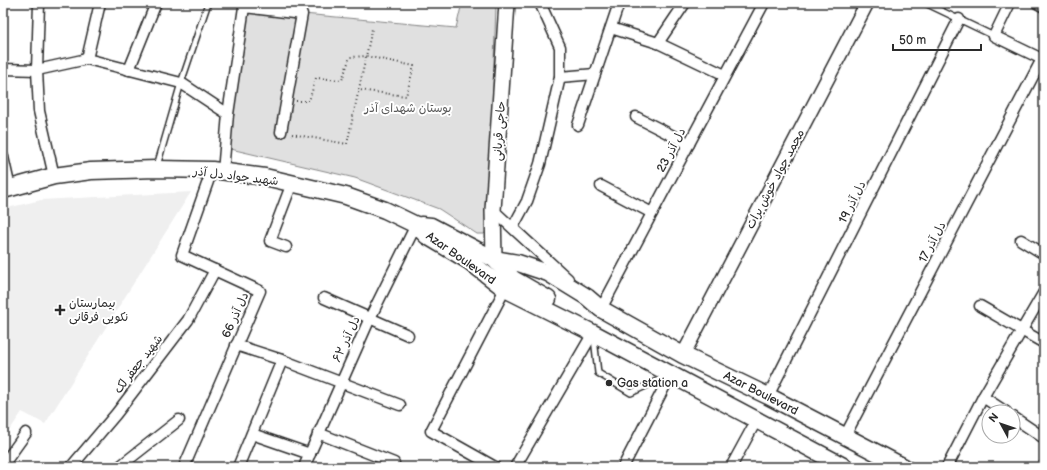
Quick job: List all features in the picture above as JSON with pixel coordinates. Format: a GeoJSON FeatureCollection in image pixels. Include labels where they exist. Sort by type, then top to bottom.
{"type":"FeatureCollection","features":[{"type":"Feature","properties":{"kind":"main road","name":"حاجی قربانی"},"geometry":{"type":"LineString","coordinates":[[494,259],[493,210],[507,3]]}},
{"type":"Feature","properties":{"kind":"main road","name":"شهید جواد دل آذر"},"geometry":{"type":"LineString","coordinates":[[6,189],[54,176],[91,171],[156,169],[218,171],[292,183],[346,196],[386,210],[416,225]]}},
{"type":"Feature","properties":{"kind":"main road","name":"Azar Boulevard"},"geometry":{"type":"LineString","coordinates":[[416,225],[431,226],[494,259],[518,262],[548,273],[587,297],[601,309],[683,355],[768,396],[904,467]]}},
{"type":"Feature","properties":{"kind":"main road","name":"Azar Boulevard"},"geometry":{"type":"LineString","coordinates":[[416,225],[427,236],[469,261],[505,289],[594,333],[671,374],[756,420],[829,463],[845,467]]}},
{"type":"Feature","properties":{"kind":"main road"},"geometry":{"type":"LineString","coordinates":[[494,259],[513,279],[563,308],[594,333]]}},
{"type":"Feature","properties":{"kind":"main road"},"geometry":{"type":"LineString","coordinates":[[538,293],[533,288],[533,282],[536,276],[541,273],[548,273]]}},
{"type":"Feature","properties":{"kind":"street"},"geometry":{"type":"LineString","coordinates":[[39,3],[39,111],[54,176]]}},
{"type":"Feature","properties":{"kind":"street"},"geometry":{"type":"LineString","coordinates":[[87,59],[100,3]]}},
{"type":"Feature","properties":{"kind":"street"},"geometry":{"type":"LineString","coordinates":[[129,70],[156,3]]}},
{"type":"Feature","properties":{"kind":"street"},"geometry":{"type":"LineString","coordinates":[[513,227],[527,201],[540,164],[560,77],[560,47],[540,3]]}},
{"type":"Feature","properties":{"kind":"street"},"geometry":{"type":"LineString","coordinates":[[578,125],[619,3]]}},
{"type":"Feature","properties":{"kind":"street"},"geometry":{"type":"LineString","coordinates":[[658,43],[685,3]]}},
{"type":"Feature","properties":{"kind":"street","name":"دل آذر 23"},"geometry":{"type":"LineString","coordinates":[[601,309],[764,3]]}},
{"type":"Feature","properties":{"kind":"street","name":"محمد جواد خوش برات"},"geometry":{"type":"LineString","coordinates":[[683,355],[867,3]]}},
{"type":"Feature","properties":{"kind":"street"},"geometry":{"type":"LineString","coordinates":[[1010,3],[994,36],[1043,60]]}},
{"type":"Feature","properties":{"kind":"street"},"geometry":{"type":"LineString","coordinates":[[1037,3],[1044,7]]}},
{"type":"Feature","properties":{"kind":"street"},"geometry":{"type":"LineString","coordinates":[[218,171],[244,7],[302,14],[281,132]]}},
{"type":"Feature","properties":{"kind":"street","name":"دل آذر 19"},"geometry":{"type":"LineString","coordinates":[[768,396],[959,19]]}},
{"type":"Feature","properties":{"kind":"street"},"geometry":{"type":"LineString","coordinates":[[610,28],[658,43],[726,75]]}},
{"type":"Feature","properties":{"kind":"street"},"geometry":{"type":"LineString","coordinates":[[3,69],[38,70],[87,59],[181,83],[228,114]]}},
{"type":"Feature","properties":{"kind":"street","name":"دل آذر 17"},"geometry":{"type":"LineString","coordinates":[[845,436],[1043,60]]}},
{"type":"Feature","properties":{"kind":"street"},"geometry":{"type":"LineString","coordinates":[[560,77],[595,74]]}},
{"type":"Feature","properties":{"kind":"street"},"geometry":{"type":"LineString","coordinates":[[636,117],[689,144]]}},
{"type":"Feature","properties":{"kind":"street"},"geometry":{"type":"LineString","coordinates":[[3,157],[6,189]]}},
{"type":"Feature","properties":{"kind":"street","name":"دل آذر 66"},"geometry":{"type":"LineString","coordinates":[[184,467],[260,291],[182,255],[218,171]]}},
{"type":"Feature","properties":{"kind":"street"},"geometry":{"type":"LineString","coordinates":[[286,247],[270,241],[292,183]]}},
{"type":"Feature","properties":{"kind":"street"},"geometry":{"type":"LineString","coordinates":[[601,186],[652,213]]}},
{"type":"Feature","properties":{"kind":"street"},"geometry":{"type":"LineString","coordinates":[[493,210],[587,297]]}},
{"type":"Feature","properties":{"kind":"street","name":"دل آذر ۶۲"},"geometry":{"type":"LineString","coordinates":[[304,467],[340,382],[416,225]]}},
{"type":"Feature","properties":{"kind":"street"},"geometry":{"type":"LineString","coordinates":[[1021,240],[1044,254]]}},
{"type":"Feature","properties":{"kind":"street","name":"شهید جعفر لک"},"geometry":{"type":"LineString","coordinates":[[71,467],[116,414],[188,320],[215,270]]}},
{"type":"Feature","properties":{"kind":"street"},"geometry":{"type":"LineString","coordinates":[[495,467],[431,431],[505,289]]}},
{"type":"Feature","properties":{"kind":"street"},"geometry":{"type":"LineString","coordinates":[[947,467],[983,397],[1044,292]]}},
{"type":"Feature","properties":{"kind":"street"},"geometry":{"type":"LineString","coordinates":[[324,298],[408,335]]}},
{"type":"Feature","properties":{"kind":"street"},"geometry":{"type":"LineString","coordinates":[[980,306],[1044,343]]}},
{"type":"Feature","properties":{"kind":"street"},"geometry":{"type":"LineString","coordinates":[[514,467],[594,333]]}},
{"type":"Feature","properties":{"kind":"street"},"geometry":{"type":"LineString","coordinates":[[236,345],[282,360],[400,405]]}},
{"type":"Feature","properties":{"kind":"street"},"geometry":{"type":"LineString","coordinates":[[238,467],[282,360]]}},
{"type":"Feature","properties":{"kind":"street"},"geometry":{"type":"LineString","coordinates":[[623,467],[671,374]]}},
{"type":"Feature","properties":{"kind":"street"},"geometry":{"type":"LineString","coordinates":[[983,397],[994,404]]}},
{"type":"Feature","properties":{"kind":"street"},"geometry":{"type":"LineString","coordinates":[[118,467],[179,420]]}},
{"type":"Feature","properties":{"kind":"street"},"geometry":{"type":"LineString","coordinates":[[731,467],[756,420]]}},
{"type":"Feature","properties":{"kind":"street"},"geometry":{"type":"LineString","coordinates":[[1021,422],[1044,438]]}},
{"type":"Feature","properties":{"kind":"street"},"geometry":{"type":"LineString","coordinates":[[3,465],[26,432]]}},
{"type":"Feature","properties":{"kind":"street"},"geometry":{"type":"LineString","coordinates":[[252,434],[310,454]]}},
{"type":"Feature","properties":{"kind":"street"},"geometry":{"type":"LineString","coordinates":[[318,434],[394,463]]}},
{"type":"Feature","properties":{"kind":"lane"},"geometry":{"type":"LineString","coordinates":[[156,169],[181,83],[208,3]]}},
{"type":"Feature","properties":{"kind":"lane"},"geometry":{"type":"LineString","coordinates":[[925,3],[994,36]]}},
{"type":"Feature","properties":{"kind":"lane"},"geometry":{"type":"LineString","coordinates":[[594,333],[598,373],[631,393],[671,374]]}},
{"type":"Feature","properties":{"kind":"path"},"geometry":{"type":"LineString","coordinates":[[281,132],[347,144],[372,29]]}},
{"type":"Feature","properties":{"kind":"path"},"geometry":{"type":"LineString","coordinates":[[286,101],[309,101],[316,78],[342,80],[350,57],[366,56],[414,66],[406,96],[359,90]]}},
{"type":"Feature","properties":{"kind":"shaded area","name":"بیمارستان نکویی فرقانی"},"geometry":{"type":"Polygon","coordinates":[[[191,192],[45,424],[22,412],[3,440],[3,209],[41,200],[191,192]]]}},
{"type":"Feature","properties":{"kind":"green space","name":"بوستان شهدای آذر"},"geometry":{"type":"Polygon","coordinates":[[[462,3],[496,4],[488,229],[484,234],[477,234],[439,209],[355,178],[222,147],[249,9],[456,28],[462,3]]]}},
{"type":"Feature","properties":{"kind":"place","name":"بیمارستان نکویی فرقانی"},"geometry":{"type":"Point","coordinates":[60,310]}},
{"type":"Feature","properties":{"kind":"place","name":"Gas station a"},"geometry":{"type":"Point","coordinates":[609,383]}}]}
